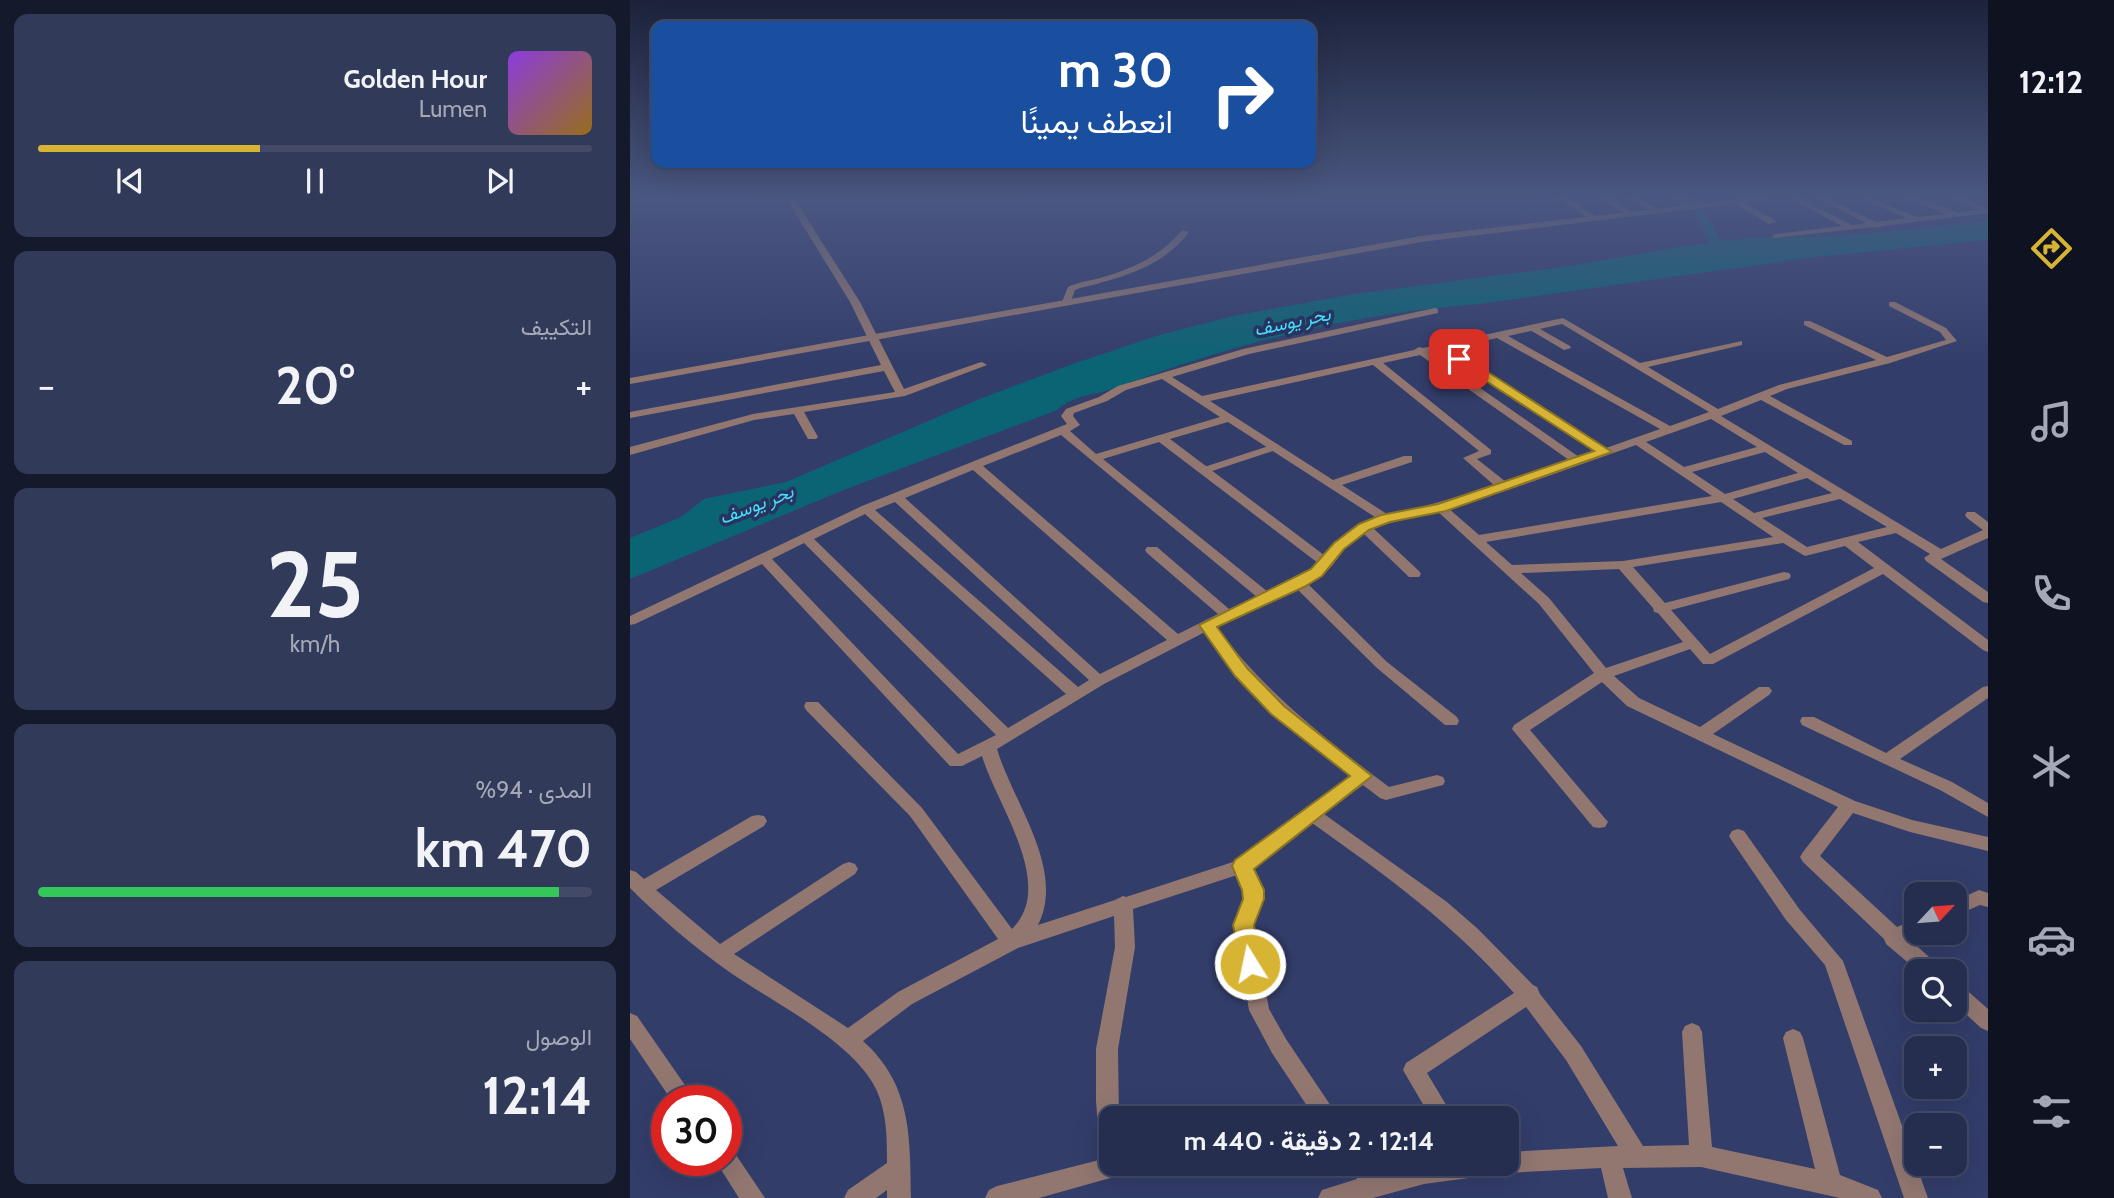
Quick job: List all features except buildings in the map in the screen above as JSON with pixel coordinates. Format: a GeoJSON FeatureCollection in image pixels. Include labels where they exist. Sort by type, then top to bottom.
{"type":"FeatureCollection","features":[{"type":"Feature","properties":{"kind":"street"},"geometry":{"type":"LineString","coordinates":[[824,254],[874,337],[901,394]]}},
{"type":"Feature","properties":{"kind":"street"},"geometry":{"type":"LineString","coordinates":[[1067,302],[1071,289],[1127,274],[1159,254]]}},
{"type":"Feature","properties":{"kind":"street"},"geometry":{"type":"LineString","coordinates":[[630,381],[1337,254]]}},
{"type":"Feature","properties":{"kind":"street"},"geometry":{"type":"LineString","coordinates":[[765,559],[956,762],[988,747],[1076,694],[1207,625],[1299,583],[1327,563],[1339,546],[1364,527],[1386,519],[1441,508],[1715,414],[1760,395],[1817,377],[1886,362],[1946,344],[1952,338],[1932,323],[1892,304]]}},
{"type":"Feature","properties":{"kind":"street"},"geometry":{"type":"LineString","coordinates":[[630,621],[866,509],[976,467],[1074,425],[1067,416],[1070,411],[1103,400],[1122,388],[1271,345],[1435,311]]}},
{"type":"Feature","properties":{"kind":"street"},"geometry":{"type":"LineString","coordinates":[[1199,400],[1563,321],[1940,554]]}},
{"type":"Feature","properties":{"kind":"street"},"geometry":{"type":"LineString","coordinates":[[1807,323],[1886,362]]}},
{"type":"Feature","properties":{"kind":"street"},"geometry":{"type":"LineString","coordinates":[[1499,335],[1669,429]]}},
{"type":"Feature","properties":{"kind":"street"},"geometry":{"type":"LineString","coordinates":[[1639,366],[1738,343]]}},
{"type":"Feature","properties":{"kind":"street"},"geometry":{"type":"LineString","coordinates":[[1440,347],[1605,452]]}},
{"type":"Feature","properties":{"kind":"street"},"geometry":{"type":"LineString","coordinates":[[1419,351],[1579,462]]}},
{"type":"Feature","properties":{"kind":"street"},"geometry":{"type":"LineString","coordinates":[[1374,361],[1487,452],[1469,458],[1504,487]]}},
{"type":"Feature","properties":{"kind":"street"},"geometry":{"type":"LineString","coordinates":[[630,451],[716,426],[797,409],[901,394],[982,365]]}},
{"type":"Feature","properties":{"kind":"street"},"geometry":{"type":"LineString","coordinates":[[630,415],[889,367]]}},
{"type":"Feature","properties":{"kind":"street"},"geometry":{"type":"LineString","coordinates":[[1164,376],[1386,519]]}},
{"type":"Feature","properties":{"kind":"street"},"geometry":{"type":"LineString","coordinates":[[1760,395],[1849,443]]}},
{"type":"Feature","properties":{"kind":"street"},"geometry":{"type":"LineString","coordinates":[[797,409],[811,438]]}},
{"type":"Feature","properties":{"kind":"street"},"geometry":{"type":"LineString","coordinates":[[1094,458],[1229,418]]}},
{"type":"Feature","properties":{"kind":"street"},"geometry":{"type":"LineString","coordinates":[[1062,430],[1267,598]]}},
{"type":"Feature","properties":{"kind":"street"},"geometry":{"type":"LineString","coordinates":[[1161,438],[1327,563]]}},
{"type":"Feature","properties":{"kind":"street"},"geometry":{"type":"LineString","coordinates":[[1637,441],[1808,553],[1899,528]]}},
{"type":"Feature","properties":{"kind":"street"},"geometry":{"type":"LineString","coordinates":[[1683,471],[1768,448]]}},
{"type":"Feature","properties":{"kind":"street"},"geometry":{"type":"LineString","coordinates":[[1332,484],[1408,459]]}},
{"type":"Feature","properties":{"kind":"street"},"geometry":{"type":"LineString","coordinates":[[976,467],[1177,641]]}},
{"type":"Feature","properties":{"kind":"street"},"geometry":{"type":"LineString","coordinates":[[1479,539],[1724,498],[1810,473]]}},
{"type":"Feature","properties":{"kind":"street"},"geometry":{"type":"LineString","coordinates":[[1752,517],[1844,494]]}},
{"type":"Feature","properties":{"kind":"street"},"geometry":{"type":"LineString","coordinates":[[896,496],[1100,681]]}},
{"type":"Feature","properties":{"kind":"street"},"geometry":{"type":"LineString","coordinates":[[1441,508],[1479,539],[1545,601],[1603,674],[1633,702],[1849,804],[1910,826],[1988,844]]}},
{"type":"Feature","properties":{"kind":"street"},"geometry":{"type":"LineString","coordinates":[[866,509],[1076,694]]}},
{"type":"Feature","properties":{"kind":"street"},"geometry":{"type":"LineString","coordinates":[[1971,516],[1988,530],[1931,558],[1988,599]]}},
{"type":"Feature","properties":{"kind":"street"},"geometry":{"type":"LineString","coordinates":[[1364,527],[1414,573]]}},
{"type":"Feature","properties":{"kind":"street"},"geometry":{"type":"LineString","coordinates":[[806,538],[1006,735]]}},
{"type":"Feature","properties":{"kind":"street"},"geometry":{"type":"LineString","coordinates":[[1512,569],[1623,565],[1784,539]]}},
{"type":"Feature","properties":{"kind":"street"},"geometry":{"type":"LineString","coordinates":[[1850,543],[1988,647]]}},
{"type":"Feature","properties":{"kind":"street"},"geometry":{"type":"LineString","coordinates":[[1152,550],[1227,615]]}},
{"type":"Feature","properties":{"kind":"street"},"geometry":{"type":"LineString","coordinates":[[1623,565],[1659,609],[1708,661],[1884,568]]}},
{"type":"Feature","properties":{"kind":"street"},"geometry":{"type":"LineString","coordinates":[[1659,609],[1784,576]]}},
{"type":"Feature","properties":{"kind":"street"},"geometry":{"type":"LineString","coordinates":[[1299,583],[1382,665],[1451,721]]}},
{"type":"Feature","properties":{"kind":"street"},"geometry":{"type":"LineString","coordinates":[[1207,625],[1241,672],[1278,710],[1386,794],[1437,781]]}},
{"type":"Feature","properties":{"kind":"street"},"geometry":{"type":"LineString","coordinates":[[1599,822],[1520,729],[1603,674],[1691,644]]}},
{"type":"Feature","properties":{"kind":"street"},"geometry":{"type":"LineString","coordinates":[[1700,735],[1764,691]]}},
{"type":"Feature","properties":{"kind":"street"},"geometry":{"type":"LineString","coordinates":[[1887,760],[1988,691]]}},
{"type":"Feature","properties":{"kind":"street"},"geometry":{"type":"LineString","coordinates":[[812,706],[916,811],[1010,942]]}},
{"type":"Feature","properties":{"kind":"street"},"geometry":{"type":"LineString","coordinates":[[1808,721],[1946,786],[1988,811]]}},
{"type":"Feature","properties":{"kind":"street"},"geometry":{"type":"LineString","coordinates":[[988,747],[1020,823],[1037,885],[1037,908],[1030,922],[1010,942]]}},
{"type":"Feature","properties":{"kind":"street"},"geometry":{"type":"LineString","coordinates":[[846,1041],[905,998],[1010,942],[1040,934],[1124,903],[1186,887],[1242,866],[1363,776]]}},
{"type":"Feature","properties":{"kind":"street"},"geometry":{"type":"LineString","coordinates":[[1849,804],[1809,857],[1917,959]]}},
{"type":"Feature","properties":{"kind":"street"},"geometry":{"type":"LineString","coordinates":[[1311,813],[1438,905],[1530,993],[1598,1086],[1636,1156]]}},
{"type":"Feature","properties":{"kind":"street"},"geometry":{"type":"LineString","coordinates":[[758,821],[636,883],[719,954],[846,1041],[878,1073],[891,1101],[899,1198]]}},
{"type":"Feature","properties":{"kind":"street"},"geometry":{"type":"LineString","coordinates":[[1738,836],[1793,915],[1833,961],[1916,1198]]}},
{"type":"Feature","properties":{"kind":"street"},"geometry":{"type":"LineString","coordinates":[[1242,866],[1253,890],[1253,899],[1244,925],[1259,1010],[1279,1046],[1320,1106]]}},
{"type":"Feature","properties":{"kind":"street"},"geometry":{"type":"LineString","coordinates":[[719,954],[849,869]]}},
{"type":"Feature","properties":{"kind":"street"},"geometry":{"type":"LineString","coordinates":[[1967,903],[1979,897],[1988,900]]}},
{"type":"Feature","properties":{"kind":"street"},"geometry":{"type":"LineString","coordinates":[[1108,1106],[1107,1049],[1125,947],[1124,903]]}},
{"type":"Feature","properties":{"kind":"street"},"geometry":{"type":"LineString","coordinates":[[1893,938],[1904,933]]}},
{"type":"Feature","properties":{"kind":"street"},"geometry":{"type":"LineString","coordinates":[[1436,1106],[1413,1070],[1530,993]]}},
{"type":"Feature","properties":{"kind":"street"},"geometry":{"type":"LineString","coordinates":[[1967,1003],[1988,1022]]}},
{"type":"Feature","properties":{"kind":"street"},"geometry":{"type":"LineString","coordinates":[[630,1022],[674,1085]]}},
{"type":"Feature","properties":{"kind":"street"},"geometry":{"type":"LineString","coordinates":[[1692,1032],[1701,1156]]}},
{"type":"Feature","properties":{"kind":"street"},"geometry":{"type":"LineString","coordinates":[[1793,1038],[1830,1184]]}},
{"type":"Feature","properties":{"kind":"street"},"geometry":{"type":"LineString","coordinates":[[1519,1163],[1609,1157],[1701,1156],[1830,1184],[1870,1198]]}},
{"type":"Feature","properties":{"kind":"street"},"geometry":{"type":"LineString","coordinates":[[1609,1157],[1620,1198]]}},
{"type":"Feature","properties":{"kind":"street"},"geometry":{"type":"LineString","coordinates":[[997,1198],[1040,1192],[1099,1168]]}},
{"type":"Feature","properties":{"kind":"street"},"geometry":{"type":"LineString","coordinates":[[856,1198],[898,1169]]}},
{"type":"Feature","properties":{"kind":"street"},"geometry":{"type":"LineString","coordinates":[[737,1176],[752,1198]]}},
{"type":"Feature","properties":{"kind":"street"},"geometry":{"type":"LineString","coordinates":[[1368,1176],[1374,1184]]}},
{"type":"Feature","properties":{"kind":"street"},"geometry":{"type":"LineString","coordinates":[[1330,1198],[1374,1184],[1413,1176]]}},
{"type":"Feature","properties":{"kind":"lane"},"geometry":{"type":"LineString","coordinates":[[1533,328],[1567,348]]}},
{"type":"Feature","properties":{"kind":"lane"},"geometry":{"type":"LineString","coordinates":[[1205,470],[1275,447]]}},
{"type":"Feature","properties":{"kind":"water","name":"بحر يوسف"},"geometry":{"type":"Polygon","coordinates":[[[1639,254],[1845,254],[1387,315],[1296,332],[1251,344],[1078,398],[1055,411],[846,489],[630,579],[630,538],[681,517],[704,499],[786,482],[982,398],[1156,336],[1233,316],[1354,294],[1571,266],[1639,254]]]}},
{"type":"Feature","properties":{"kind":"route"},"geometry":{"type":"LineString","coordinates":[[1250,964],[1244,925],[1253,899],[1253,890],[1242,866],[1363,776],[1278,710],[1241,672],[1207,625],[1317,572],[1339,546],[1364,527],[1386,519],[1441,508],[1605,452],[1459,359]]}}]}
